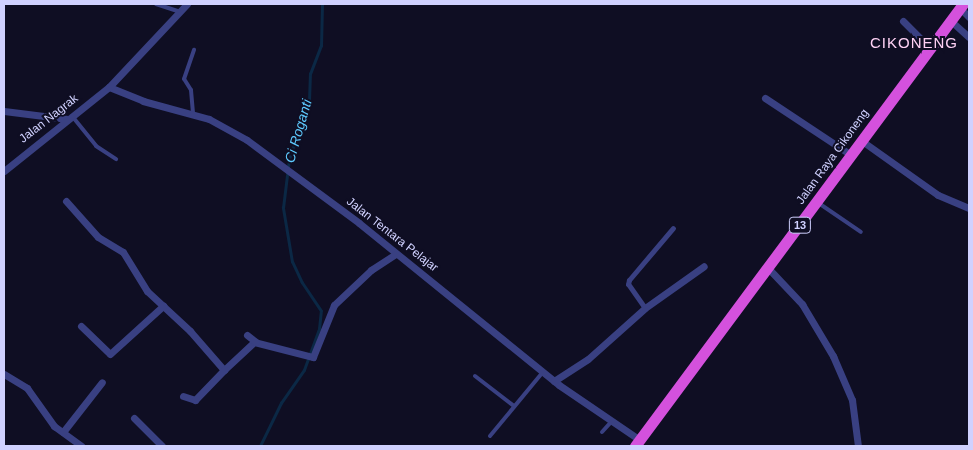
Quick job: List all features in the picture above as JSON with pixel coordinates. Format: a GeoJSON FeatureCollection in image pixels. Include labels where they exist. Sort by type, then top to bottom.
{"type":"FeatureCollection","features":[{"type":"Feature","properties":{"kind":"highway","name":"Jalan Raya Cikoneng"},"geometry":{"type":"LineString","coordinates":[[638,443],[962,6]]}},
{"type":"Feature","properties":{"kind":"street","name":"Jalan Nagrak"},"geometry":{"type":"LineString","coordinates":[[4,171],[110,87],[187,4]]}},
{"type":"Feature","properties":{"kind":"street"},"geometry":{"type":"LineString","coordinates":[[962,6],[969,17]]}},
{"type":"Feature","properties":{"kind":"street"},"geometry":{"type":"LineString","coordinates":[[903,21],[930,48]]}},
{"type":"Feature","properties":{"kind":"street"},"geometry":{"type":"LineString","coordinates":[[950,21],[969,37]]}},
{"type":"Feature","properties":{"kind":"street","name":"Jalan Tentara Pelajar"},"geometry":{"type":"LineString","coordinates":[[110,87],[143,101],[193,113],[247,140],[281,164],[396,254],[554,381],[638,443]]}},
{"type":"Feature","properties":{"kind":"street"},"geometry":{"type":"LineString","coordinates":[[765,98],[851,155]]}},
{"type":"Feature","properties":{"kind":"street"},"geometry":{"type":"LineString","coordinates":[[4,111],[69,118]]}},
{"type":"Feature","properties":{"kind":"street"},"geometry":{"type":"LineString","coordinates":[[862,142],[938,195],[969,208]]}},
{"type":"Feature","properties":{"kind":"street"},"geometry":{"type":"LineString","coordinates":[[66,201],[98,237],[123,252],[136,278],[224,370]]}},
{"type":"Feature","properties":{"kind":"street"},"geometry":{"type":"LineString","coordinates":[[646,308],[628,284],[629,280],[673,228]]}},
{"type":"Feature","properties":{"kind":"street"},"geometry":{"type":"LineString","coordinates":[[247,335],[256,342],[308,356],[334,305],[371,270],[396,254]]}},
{"type":"Feature","properties":{"kind":"street"},"geometry":{"type":"LineString","coordinates":[[554,381],[588,358],[646,308],[704,266]]}},
{"type":"Feature","properties":{"kind":"street"},"geometry":{"type":"LineString","coordinates":[[768,268],[802,304],[833,356],[852,400],[858,446]]}},
{"type":"Feature","properties":{"kind":"street"},"geometry":{"type":"LineString","coordinates":[[81,326],[110,354],[163,306]]}},
{"type":"Feature","properties":{"kind":"street"},"geometry":{"type":"LineString","coordinates":[[183,396],[195,400],[250,344],[256,342]]}},
{"type":"Feature","properties":{"kind":"street"},"geometry":{"type":"LineString","coordinates":[[4,374],[28,388],[49,420],[82,446]]}},
{"type":"Feature","properties":{"kind":"street"},"geometry":{"type":"LineString","coordinates":[[63,432],[102,382]]}},
{"type":"Feature","properties":{"kind":"street"},"geometry":{"type":"LineString","coordinates":[[134,418],[162,446]]}},
{"type":"Feature","properties":{"kind":"lane"},"geometry":{"type":"LineString","coordinates":[[156,4],[180,12]]}},
{"type":"Feature","properties":{"kind":"lane"},"geometry":{"type":"LineString","coordinates":[[193,113],[190,90],[184,82],[194,50]]}},
{"type":"Feature","properties":{"kind":"lane"},"geometry":{"type":"LineString","coordinates":[[69,118],[96,146],[116,158]]}},
{"type":"Feature","properties":{"kind":"lane"},"geometry":{"type":"LineString","coordinates":[[817,202],[861,232]]}},
{"type":"Feature","properties":{"kind":"lane"},"geometry":{"type":"LineString","coordinates":[[490,436],[543,372]]}},
{"type":"Feature","properties":{"kind":"lane"},"geometry":{"type":"LineString","coordinates":[[475,376],[514,406]]}},
{"type":"Feature","properties":{"kind":"lane"},"geometry":{"type":"LineString","coordinates":[[602,432],[611,422]]}},
{"type":"Feature","properties":{"kind":"waterway","name":"Ci Roganti"},"geometry":{"type":"LineString","coordinates":[[260,446],[281,403],[304,370],[319,329],[321,311],[302,283],[292,262],[283,208],[289,159],[309,101],[310,74],[321,46],[322,4]]}},
{"type":"Feature","properties":{"kind":"district","name":"CIKONENG"},"geometry":{"type":"Point","coordinates":[914,43]}}]}
